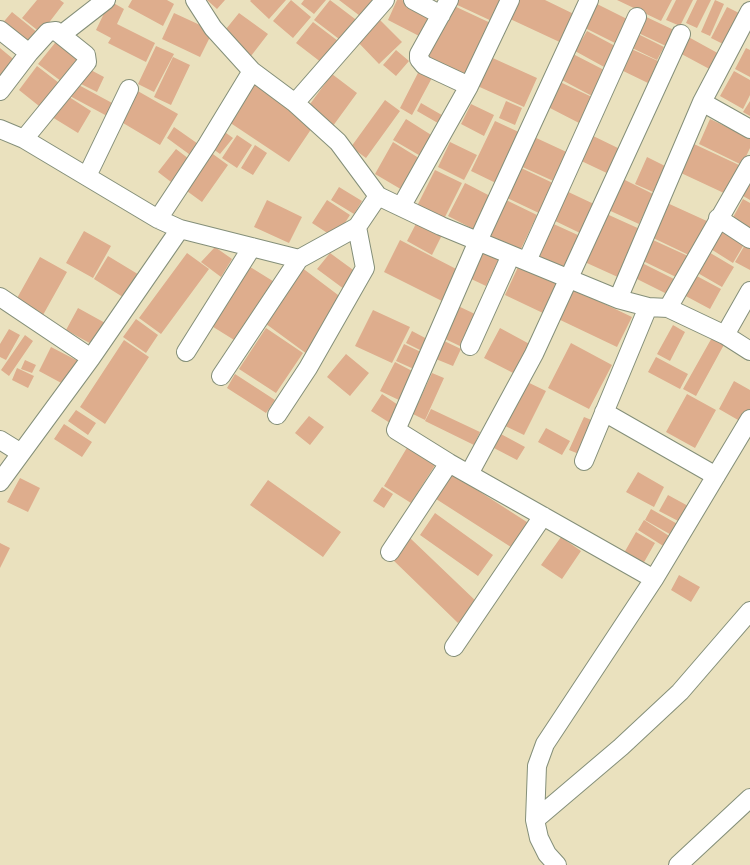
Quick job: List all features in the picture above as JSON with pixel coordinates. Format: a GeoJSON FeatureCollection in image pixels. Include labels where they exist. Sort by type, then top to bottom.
{"type":"FeatureCollection","features":[{"type":"Feature","properties":{"kind":"street"},"geometry":{"type":"LineString","coordinates":[[61,35],[106,0]]}},
{"type":"Feature","properties":{"kind":"street"},"geometry":{"type":"LineString","coordinates":[[195,0],[213,28],[252,71],[295,103],[338,142],[378,196],[441,226],[618,299],[648,306],[668,308],[725,335],[750,351]]}},
{"type":"Feature","properties":{"kind":"street"},"geometry":{"type":"LineString","coordinates":[[295,103],[385,0]]}},
{"type":"Feature","properties":{"kind":"street"},"geometry":{"type":"LineString","coordinates":[[413,0],[445,8],[419,54],[419,59],[424,65],[469,86]]}},
{"type":"Feature","properties":{"kind":"street"},"geometry":{"type":"LineString","coordinates":[[402,207],[469,86],[510,0]]}},
{"type":"Feature","properties":{"kind":"street"},"geometry":{"type":"LineString","coordinates":[[589,0],[478,241],[396,430],[449,463],[654,579]]}},
{"type":"Feature","properties":{"kind":"street"},"geometry":{"type":"LineString","coordinates":[[618,299],[702,102],[750,11]]}},
{"type":"Feature","properties":{"kind":"street"},"geometry":{"type":"LineString","coordinates":[[470,346],[519,258],[637,17]]}},
{"type":"Feature","properties":{"kind":"street"},"geometry":{"type":"LineString","coordinates":[[0,30],[29,53]]}},
{"type":"Feature","properties":{"kind":"street"},"geometry":{"type":"LineString","coordinates":[[0,91],[48,32],[56,31],[86,55],[87,62],[24,139]]}},
{"type":"Feature","properties":{"kind":"street"},"geometry":{"type":"LineString","coordinates":[[469,474],[534,354],[681,34]]}},
{"type":"Feature","properties":{"kind":"street"},"geometry":{"type":"LineString","coordinates":[[158,219],[207,145],[252,71]]}},
{"type":"Feature","properties":{"kind":"street"},"geometry":{"type":"LineString","coordinates":[[87,176],[129,89]]}},
{"type":"Feature","properties":{"kind":"street"},"geometry":{"type":"LineString","coordinates":[[702,102],[750,129]]}},
{"type":"Feature","properties":{"kind":"street"},"geometry":{"type":"LineString","coordinates":[[0,129],[24,139],[158,219],[180,229],[299,260]]}},
{"type":"Feature","properties":{"kind":"street"},"geometry":{"type":"LineString","coordinates":[[668,308],[750,165]]}},
{"type":"Feature","properties":{"kind":"street"},"geometry":{"type":"LineString","coordinates":[[220,376],[299,260],[357,227],[378,196]]}},
{"type":"Feature","properties":{"kind":"street"},"geometry":{"type":"LineString","coordinates":[[718,218],[750,239]]}},
{"type":"Feature","properties":{"kind":"street"},"geometry":{"type":"LineString","coordinates":[[278,415],[308,368],[365,268],[357,227]]}},
{"type":"Feature","properties":{"kind":"street"},"geometry":{"type":"LineString","coordinates":[[0,482],[91,358],[180,229]]}},
{"type":"Feature","properties":{"kind":"street"},"geometry":{"type":"LineString","coordinates":[[186,352],[252,247]]}},
{"type":"Feature","properties":{"kind":"street"},"geometry":{"type":"LineString","coordinates":[[725,335],[750,291]]}},
{"type":"Feature","properties":{"kind":"street"},"geometry":{"type":"LineString","coordinates":[[0,297],[91,358]]}},
{"type":"Feature","properties":{"kind":"street"},"geometry":{"type":"LineString","coordinates":[[584,461],[648,306]]}},
{"type":"Feature","properties":{"kind":"street"},"geometry":{"type":"LineString","coordinates":[[604,412],[716,476]]}},
{"type":"Feature","properties":{"kind":"street"},"geometry":{"type":"LineString","coordinates":[[557,865],[547,854],[543,846],[535,820],[537,766],[545,744],[654,579],[750,419]]}},
{"type":"Feature","properties":{"kind":"street"},"geometry":{"type":"LineString","coordinates":[[0,440],[20,454]]}},
{"type":"Feature","properties":{"kind":"street"},"geometry":{"type":"LineString","coordinates":[[390,552],[449,463]]}},
{"type":"Feature","properties":{"kind":"street"},"geometry":{"type":"LineString","coordinates":[[454,647],[543,516]]}},
{"type":"Feature","properties":{"kind":"street"},"geometry":{"type":"LineString","coordinates":[[535,820],[622,747],[680,692],[750,610]]}},
{"type":"Feature","properties":{"kind":"street"},"geometry":{"type":"LineString","coordinates":[[678,865],[750,798]]}},
{"type":"Feature","properties":{"kind":"building"},"geometry":{"type":"Polygon","coordinates":[[[37,0],[60,0],[64,3],[41,33],[22,18],[37,0]]]}},
{"type":"Feature","properties":{"kind":"building"},"geometry":{"type":"Polygon","coordinates":[[[132,0],[167,0],[174,4],[163,26],[128,7],[132,0]]]}},
{"type":"Feature","properties":{"kind":"building"},"geometry":{"type":"Polygon","coordinates":[[[207,0],[225,0],[217,9],[207,0]]]}},
{"type":"Feature","properties":{"kind":"building"},"geometry":{"type":"Polygon","coordinates":[[[251,0],[286,0],[269,19],[251,0]]]}},
{"type":"Feature","properties":{"kind":"building"},"geometry":{"type":"Polygon","coordinates":[[[291,0],[311,17],[293,38],[273,21],[291,0]]]}},
{"type":"Feature","properties":{"kind":"building"},"geometry":{"type":"Polygon","coordinates":[[[304,0],[326,0],[314,14],[301,4],[304,0]]]}},
{"type":"Feature","properties":{"kind":"building"},"geometry":{"type":"Polygon","coordinates":[[[330,0],[359,22],[343,42],[314,20],[330,0]]]}},
{"type":"Feature","properties":{"kind":"building"},"geometry":{"type":"Polygon","coordinates":[[[339,0],[379,0],[364,19],[339,0]]]}},
{"type":"Feature","properties":{"kind":"building"},"geometry":{"type":"Polygon","coordinates":[[[397,0],[402,0],[432,15],[421,37],[388,20],[397,0]]]}},
{"type":"Feature","properties":{"kind":"building"},"geometry":{"type":"Polygon","coordinates":[[[455,0],[507,0],[496,23],[453,3],[455,0]]]}},
{"type":"Feature","properties":{"kind":"building"},"geometry":{"type":"Polygon","coordinates":[[[516,0],[545,0],[580,17],[566,45],[508,18],[516,0]]]}},
{"type":"Feature","properties":{"kind":"building"},"geometry":{"type":"Polygon","coordinates":[[[617,0],[672,0],[661,21],[617,0]]]}},
{"type":"Feature","properties":{"kind":"building"},"geometry":{"type":"Polygon","coordinates":[[[676,0],[693,0],[680,26],[666,20],[676,0]]]}},
{"type":"Feature","properties":{"kind":"building"},"geometry":{"type":"Polygon","coordinates":[[[697,0],[711,0],[697,28],[686,23],[697,0]]]}},
{"type":"Feature","properties":{"kind":"building"},"geometry":{"type":"Polygon","coordinates":[[[715,0],[724,4],[710,36],[701,32],[715,0]]]}},
{"type":"Feature","properties":{"kind":"building"},"geometry":{"type":"Polygon","coordinates":[[[110,1],[124,9],[117,24],[155,43],[146,62],[108,43],[111,38],[96,30],[110,1]]]}},
{"type":"Feature","properties":{"kind":"building"},"geometry":{"type":"Polygon","coordinates":[[[597,4],[631,21],[619,45],[585,28],[597,4]]]}},
{"type":"Feature","properties":{"kind":"building"},"geometry":{"type":"Polygon","coordinates":[[[452,5],[497,26],[469,83],[424,62],[452,5]]]}},
{"type":"Feature","properties":{"kind":"building"},"geometry":{"type":"Polygon","coordinates":[[[727,7],[743,15],[727,46],[711,38],[727,7]]]}},
{"type":"Feature","properties":{"kind":"building"},"geometry":{"type":"Polygon","coordinates":[[[12,12],[38,33],[27,47],[0,26],[12,12]]]}},
{"type":"Feature","properties":{"kind":"building"},"geometry":{"type":"Polygon","coordinates":[[[174,13],[213,31],[200,57],[162,39],[174,13]]]}},
{"type":"Feature","properties":{"kind":"building"},"geometry":{"type":"Polygon","coordinates":[[[239,13],[268,34],[251,56],[222,34],[239,13]]]}},
{"type":"Feature","properties":{"kind":"building"},"geometry":{"type":"Polygon","coordinates":[[[640,14],[676,31],[668,47],[632,30],[640,14]]]}},
{"type":"Feature","properties":{"kind":"building"},"geometry":{"type":"Polygon","coordinates":[[[377,17],[402,42],[379,64],[354,38],[377,17]]]}},
{"type":"Feature","properties":{"kind":"building"},"geometry":{"type":"Polygon","coordinates":[[[313,22],[342,44],[326,66],[296,43],[313,22]]]}},
{"type":"Feature","properties":{"kind":"building"},"geometry":{"type":"Polygon","coordinates":[[[587,31],[617,47],[606,68],[575,51],[587,31]]]}},
{"type":"Feature","properties":{"kind":"building"},"geometry":{"type":"Polygon","coordinates":[[[632,31],[664,47],[657,60],[626,45],[632,31]]]}},
{"type":"Feature","properties":{"kind":"building"},"geometry":{"type":"Polygon","coordinates":[[[683,34],[723,56],[715,72],[674,50],[683,34]]]}},
{"type":"Feature","properties":{"kind":"building"},"geometry":{"type":"Polygon","coordinates":[[[59,38],[85,58],[65,84],[38,64],[59,38]]]}},
{"type":"Feature","properties":{"kind":"building"},"geometry":{"type":"Polygon","coordinates":[[[156,46],[174,54],[154,92],[138,84],[156,46]]]}},
{"type":"Feature","properties":{"kind":"building"},"geometry":{"type":"Polygon","coordinates":[[[627,47],[658,61],[648,83],[617,68],[627,47]]]}},
{"type":"Feature","properties":{"kind":"building"},"geometry":{"type":"Polygon","coordinates":[[[0,48],[18,63],[0,85],[0,48]]]}},
{"type":"Feature","properties":{"kind":"building"},"geometry":{"type":"Polygon","coordinates":[[[746,48],[750,50],[750,77],[735,69],[746,48]]]}},
{"type":"Feature","properties":{"kind":"building"},"geometry":{"type":"Polygon","coordinates":[[[396,50],[409,61],[396,76],[383,65],[396,50]]]}},
{"type":"Feature","properties":{"kind":"building"},"geometry":{"type":"Polygon","coordinates":[[[573,54],[606,71],[592,96],[560,79],[573,54]]]}},
{"type":"Feature","properties":{"kind":"building"},"geometry":{"type":"Polygon","coordinates":[[[486,55],[537,78],[524,107],[473,84],[486,55]]]}},
{"type":"Feature","properties":{"kind":"building"},"geometry":{"type":"Polygon","coordinates":[[[173,57],[190,65],[171,105],[154,97],[173,57]]]}},
{"type":"Feature","properties":{"kind":"building"},"geometry":{"type":"Polygon","coordinates":[[[37,66],[63,86],[44,110],[19,90],[37,66]]]}},
{"type":"Feature","properties":{"kind":"building"},"geometry":{"type":"Polygon","coordinates":[[[87,68],[104,77],[97,92],[79,83],[87,68]]]}},
{"type":"Feature","properties":{"kind":"building"},"geometry":{"type":"Polygon","coordinates":[[[420,69],[433,76],[412,115],[400,108],[420,69]]]}},
{"type":"Feature","properties":{"kind":"building"},"geometry":{"type":"Polygon","coordinates":[[[734,71],[750,80],[750,95],[743,109],[720,96],[734,71]]]}},
{"type":"Feature","properties":{"kind":"building"},"geometry":{"type":"Polygon","coordinates":[[[332,74],[357,93],[330,130],[305,111],[332,74]]]}},
{"type":"Feature","properties":{"kind":"building"},"geometry":{"type":"Polygon","coordinates":[[[253,80],[316,122],[289,162],[226,120],[253,80]]]}},
{"type":"Feature","properties":{"kind":"building"},"geometry":{"type":"Polygon","coordinates":[[[560,82],[594,98],[581,124],[548,107],[560,82]]]}},
{"type":"Feature","properties":{"kind":"building"},"geometry":{"type":"Polygon","coordinates":[[[75,83],[114,104],[107,116],[68,95],[75,83]]]}},
{"type":"Feature","properties":{"kind":"building"},"geometry":{"type":"Polygon","coordinates":[[[136,90],[178,114],[160,145],[118,120],[136,90]]]}},
{"type":"Feature","properties":{"kind":"building"},"geometry":{"type":"Polygon","coordinates":[[[66,95],[91,111],[78,133],[52,117],[66,95]]]}},
{"type":"Feature","properties":{"kind":"building"},"geometry":{"type":"Polygon","coordinates":[[[385,100],[400,111],[366,158],[351,147],[385,100]]]}},
{"type":"Feature","properties":{"kind":"building"},"geometry":{"type":"Polygon","coordinates":[[[506,101],[522,108],[515,125],[499,118],[506,101]]]}},
{"type":"Feature","properties":{"kind":"building"},"geometry":{"type":"Polygon","coordinates":[[[750,101],[750,116],[743,112],[750,101]]]}},
{"type":"Feature","properties":{"kind":"building"},"geometry":{"type":"Polygon","coordinates":[[[421,103],[447,118],[443,126],[417,111],[421,103]]]}},
{"type":"Feature","properties":{"kind":"building"},"geometry":{"type":"Polygon","coordinates":[[[471,104],[494,115],[484,136],[461,124],[471,104]]]}},
{"type":"Feature","properties":{"kind":"building"},"geometry":{"type":"Polygon","coordinates":[[[406,119],[436,138],[424,158],[393,140],[406,119]]]}},
{"type":"Feature","properties":{"kind":"building"},"geometry":{"type":"Polygon","coordinates":[[[710,119],[750,138],[750,148],[742,165],[699,144],[710,119]]]}},
{"type":"Feature","properties":{"kind":"building"},"geometry":{"type":"Polygon","coordinates":[[[495,121],[523,134],[500,185],[471,171],[495,121]]]}},
{"type":"Feature","properties":{"kind":"building"},"geometry":{"type":"Polygon","coordinates":[[[174,127],[201,146],[193,157],[167,138],[174,127]]]}},
{"type":"Feature","properties":{"kind":"building"},"geometry":{"type":"Polygon","coordinates":[[[222,130],[233,138],[220,154],[209,146],[222,130]]]}},
{"type":"Feature","properties":{"kind":"building"},"geometry":{"type":"Polygon","coordinates":[[[587,133],[622,150],[611,175],[575,158],[587,133]]]}},
{"type":"Feature","properties":{"kind":"building"},"geometry":{"type":"Polygon","coordinates":[[[237,135],[252,145],[237,168],[222,158],[237,135]]]}},
{"type":"Feature","properties":{"kind":"building"},"geometry":{"type":"Polygon","coordinates":[[[532,136],[573,155],[560,184],[518,165],[532,136]]]}},
{"type":"Feature","properties":{"kind":"building"},"geometry":{"type":"Polygon","coordinates":[[[393,142],[422,160],[404,191],[375,174],[393,142]]]}},
{"type":"Feature","properties":{"kind":"building"},"geometry":{"type":"Polygon","coordinates":[[[450,142],[477,155],[464,180],[438,167],[450,142]]]}},
{"type":"Feature","properties":{"kind":"building"},"geometry":{"type":"Polygon","coordinates":[[[694,144],[739,165],[726,194],[681,173],[694,144]]]}},
{"type":"Feature","properties":{"kind":"building"},"geometry":{"type":"Polygon","coordinates":[[[255,145],[267,153],[253,175],[241,168],[255,145]]]}},
{"type":"Feature","properties":{"kind":"building"},"geometry":{"type":"Polygon","coordinates":[[[176,149],[193,162],[175,185],[158,172],[176,149]]]}},
{"type":"Feature","properties":{"kind":"building"},"geometry":{"type":"Polygon","coordinates":[[[206,149],[228,165],[202,202],[180,186],[206,149]]]}},
{"type":"Feature","properties":{"kind":"building"},"geometry":{"type":"Polygon","coordinates":[[[647,157],[665,166],[653,192],[635,184],[647,157]]]}},
{"type":"Feature","properties":{"kind":"building"},"geometry":{"type":"Polygon","coordinates":[[[517,166],[555,184],[541,214],[503,196],[517,166]]]}},
{"type":"Feature","properties":{"kind":"building"},"geometry":{"type":"Polygon","coordinates":[[[435,170],[462,183],[441,225],[414,212],[435,170]]]}},
{"type":"Feature","properties":{"kind":"building"},"geometry":{"type":"Polygon","coordinates":[[[619,177],[653,194],[639,224],[604,208],[619,177]]]}},
{"type":"Feature","properties":{"kind":"building"},"geometry":{"type":"Polygon","coordinates":[[[745,182],[750,185],[750,200],[738,193],[745,182]]]}},
{"type":"Feature","properties":{"kind":"building"},"geometry":{"type":"Polygon","coordinates":[[[465,183],[494,198],[477,231],[448,216],[465,183]]]}},
{"type":"Feature","properties":{"kind":"building"},"geometry":{"type":"Polygon","coordinates":[[[339,187],[362,201],[354,214],[331,200],[339,187]]]}},
{"type":"Feature","properties":{"kind":"building"},"geometry":{"type":"Polygon","coordinates":[[[562,189],[596,205],[582,234],[549,218],[562,189]]]}},
{"type":"Feature","properties":{"kind":"building"},"geometry":{"type":"Polygon","coordinates":[[[504,199],[537,215],[520,251],[486,235],[504,199]]]}},
{"type":"Feature","properties":{"kind":"building"},"geometry":{"type":"Polygon","coordinates":[[[743,199],[750,203],[750,234],[730,223],[743,199]]]}},
{"type":"Feature","properties":{"kind":"building"},"geometry":{"type":"Polygon","coordinates":[[[267,200],[302,217],[289,243],[254,227],[267,200]]]}},
{"type":"Feature","properties":{"kind":"building"},"geometry":{"type":"Polygon","coordinates":[[[327,200],[350,215],[335,238],[312,223],[327,200]]]}},
{"type":"Feature","properties":{"kind":"building"},"geometry":{"type":"Polygon","coordinates":[[[665,202],[709,222],[693,257],[649,236],[665,202]]]}},
{"type":"Feature","properties":{"kind":"building"},"geometry":{"type":"Polygon","coordinates":[[[600,211],[642,230],[620,278],[578,259],[600,211]]]}},
{"type":"Feature","properties":{"kind":"building"},"geometry":{"type":"Polygon","coordinates":[[[420,216],[445,229],[432,255],[407,241],[420,216]]]}},
{"type":"Feature","properties":{"kind":"building"},"geometry":{"type":"Polygon","coordinates":[[[547,221],[580,236],[563,271],[530,256],[547,221]]]}},
{"type":"Feature","properties":{"kind":"building"},"geometry":{"type":"Polygon","coordinates":[[[719,224],[746,241],[733,263],[706,246],[719,224]]]}},
{"type":"Feature","properties":{"kind":"building"},"geometry":{"type":"Polygon","coordinates":[[[84,231],[111,246],[93,278],[66,263],[84,231]]]}},
{"type":"Feature","properties":{"kind":"building"},"geometry":{"type":"Polygon","coordinates":[[[400,240],[462,272],[446,303],[384,272],[400,240]]]}},
{"type":"Feature","properties":{"kind":"building"},"geometry":{"type":"Polygon","coordinates":[[[653,240],[688,256],[678,278],[643,261],[653,240]]]}},
{"type":"Feature","properties":{"kind":"building"},"geometry":{"type":"Polygon","coordinates":[[[746,243],[750,245],[750,270],[735,262],[746,243]]]}},
{"type":"Feature","properties":{"kind":"building"},"geometry":{"type":"Polygon","coordinates":[[[481,245],[500,256],[486,286],[465,276],[481,245]]]}},
{"type":"Feature","properties":{"kind":"building"},"geometry":{"type":"Polygon","coordinates":[[[215,247],[232,259],[221,277],[201,262],[215,247]]]}},
{"type":"Feature","properties":{"kind":"building"},"geometry":{"type":"Polygon","coordinates":[[[707,251],[734,267],[722,287],[696,272],[707,251]]]}},
{"type":"Feature","properties":{"kind":"building"},"geometry":{"type":"Polygon","coordinates":[[[187,253],[209,269],[161,334],[139,318],[187,253]]]}},
{"type":"Feature","properties":{"kind":"building"},"geometry":{"type":"Polygon","coordinates":[[[330,253],[356,272],[344,289],[317,269],[330,253]]]}},
{"type":"Feature","properties":{"kind":"building"},"geometry":{"type":"Polygon","coordinates":[[[108,256],[141,276],[126,299],[94,279],[108,256]]]}},
{"type":"Feature","properties":{"kind":"building"},"geometry":{"type":"Polygon","coordinates":[[[40,257],[67,272],[43,315],[16,300],[40,257]]]}},
{"type":"Feature","properties":{"kind":"building"},"geometry":{"type":"Polygon","coordinates":[[[640,262],[676,280],[669,295],[633,277],[640,262]]]}},
{"type":"Feature","properties":{"kind":"building"},"geometry":{"type":"Polygon","coordinates":[[[247,265],[276,283],[239,343],[210,325],[247,265]]]}},
{"type":"Feature","properties":{"kind":"building"},"geometry":{"type":"Polygon","coordinates":[[[519,265],[559,284],[545,314],[505,295],[519,265]]]}},
{"type":"Feature","properties":{"kind":"building"},"geometry":{"type":"Polygon","coordinates":[[[301,267],[342,298],[307,354],[262,321],[301,267]]]}},
{"type":"Feature","properties":{"kind":"building"},"geometry":{"type":"Polygon","coordinates":[[[693,274],[721,289],[710,309],[682,294],[693,274]]]}},
{"type":"Feature","properties":{"kind":"building"},"geometry":{"type":"Polygon","coordinates":[[[569,287],[632,317],[617,347],[554,317],[569,287]]]}},
{"type":"Feature","properties":{"kind":"building"},"geometry":{"type":"Polygon","coordinates":[[[456,305],[477,315],[462,347],[441,337],[456,305]]]}},
{"type":"Feature","properties":{"kind":"building"},"geometry":{"type":"Polygon","coordinates":[[[78,308],[107,324],[95,346],[66,330],[78,308]]]}},
{"type":"Feature","properties":{"kind":"building"},"geometry":{"type":"Polygon","coordinates":[[[373,310],[410,327],[392,363],[355,346],[373,310]]]}},
{"type":"Feature","properties":{"kind":"building"},"geometry":{"type":"Polygon","coordinates":[[[136,319],[158,335],[146,353],[123,337],[136,319]]]}},
{"type":"Feature","properties":{"kind":"building"},"geometry":{"type":"Polygon","coordinates":[[[673,325],[685,332],[670,361],[657,354],[673,325]]]}},
{"type":"Feature","properties":{"kind":"building"},"geometry":{"type":"Polygon","coordinates":[[[266,328],[303,353],[276,393],[239,369],[266,328]]]}},
{"type":"Feature","properties":{"kind":"building"},"geometry":{"type":"Polygon","coordinates":[[[500,328],[535,347],[519,376],[484,358],[500,328]]]}},
{"type":"Feature","properties":{"kind":"building"},"geometry":{"type":"Polygon","coordinates":[[[9,329],[20,335],[6,360],[0,357],[0,344],[9,329]]]}},
{"type":"Feature","properties":{"kind":"building"},"geometry":{"type":"Polygon","coordinates":[[[412,331],[429,340],[424,352],[406,343],[412,331]]]}},
{"type":"Feature","properties":{"kind":"building"},"geometry":{"type":"Polygon","coordinates":[[[714,334],[726,341],[696,396],[683,389],[714,334]]]}},
{"type":"Feature","properties":{"kind":"building"},"geometry":{"type":"Polygon","coordinates":[[[25,335],[33,341],[9,376],[1,370],[25,335]]]}},
{"type":"Feature","properties":{"kind":"building"},"geometry":{"type":"Polygon","coordinates":[[[440,339],[461,349],[453,366],[431,357],[440,339]]]}},
{"type":"Feature","properties":{"kind":"building"},"geometry":{"type":"Polygon","coordinates":[[[124,340],[149,357],[105,424],[80,407],[124,340]]]}},
{"type":"Feature","properties":{"kind":"building"},"geometry":{"type":"Polygon","coordinates":[[[571,343],[612,365],[589,409],[548,388],[571,343]]]}},
{"type":"Feature","properties":{"kind":"building"},"geometry":{"type":"Polygon","coordinates":[[[404,344],[423,353],[416,370],[396,361],[404,344]]]}},
{"type":"Feature","properties":{"kind":"building"},"geometry":{"type":"Polygon","coordinates":[[[51,347],[78,361],[65,385],[39,371],[51,347]]]}},
{"type":"Feature","properties":{"kind":"building"},"geometry":{"type":"Polygon","coordinates":[[[346,354],[369,373],[350,396],[327,377],[346,354]]]}},
{"type":"Feature","properties":{"kind":"building"},"geometry":{"type":"Polygon","coordinates":[[[656,357],[688,374],[680,389],[648,372],[656,357]]]}},
{"type":"Feature","properties":{"kind":"building"},"geometry":{"type":"Polygon","coordinates":[[[25,360],[36,365],[32,373],[21,369],[25,360]]]}},
{"type":"Feature","properties":{"kind":"building"},"geometry":{"type":"Polygon","coordinates":[[[395,362],[416,373],[401,401],[380,391],[395,362]]]}},
{"type":"Feature","properties":{"kind":"building"},"geometry":{"type":"Polygon","coordinates":[[[17,368],[34,376],[28,388],[12,380],[17,368]]]}},
{"type":"Feature","properties":{"kind":"building"},"geometry":{"type":"Polygon","coordinates":[[[432,373],[444,378],[425,420],[413,414],[432,373]]]}},
{"type":"Feature","properties":{"kind":"building"},"geometry":{"type":"Polygon","coordinates":[[[235,374],[275,400],[266,413],[227,388],[235,374]]]}},
{"type":"Feature","properties":{"kind":"building"},"geometry":{"type":"Polygon","coordinates":[[[521,379],[546,391],[524,435],[499,423],[521,379]]]}},
{"type":"Feature","properties":{"kind":"building"},"geometry":{"type":"Polygon","coordinates":[[[734,381],[750,390],[750,416],[745,424],[719,409],[734,381]]]}},
{"type":"Feature","properties":{"kind":"building"},"geometry":{"type":"Polygon","coordinates":[[[382,394],[401,407],[390,423],[371,411],[382,394]]]}},
{"type":"Feature","properties":{"kind":"building"},"geometry":{"type":"Polygon","coordinates":[[[687,394],[716,410],[695,448],[666,432],[687,394]]]}},
{"type":"Feature","properties":{"kind":"building"},"geometry":{"type":"Polygon","coordinates":[[[431,409],[480,432],[474,445],[425,421],[431,409]]]}},
{"type":"Feature","properties":{"kind":"building"},"geometry":{"type":"Polygon","coordinates":[[[76,410],[96,423],[88,435],[68,421],[76,410]]]}},
{"type":"Feature","properties":{"kind":"building"},"geometry":{"type":"Polygon","coordinates":[[[309,416],[324,427],[310,445],[295,433],[309,416]]]}},
{"type":"Feature","properties":{"kind":"building"},"geometry":{"type":"Polygon","coordinates":[[[584,417],[594,421],[579,454],[569,450],[584,417]]]}},
{"type":"Feature","properties":{"kind":"building"},"geometry":{"type":"Polygon","coordinates":[[[64,424],[92,442],[82,457],[54,439],[64,424]]]}},
{"type":"Feature","properties":{"kind":"building"},"geometry":{"type":"Polygon","coordinates":[[[546,428],[570,441],[562,455],[538,442],[546,428]]]}},
{"type":"Feature","properties":{"kind":"building"},"geometry":{"type":"Polygon","coordinates":[[[499,433],[525,447],[517,460],[492,447],[499,433]]]}},
{"type":"Feature","properties":{"kind":"building"},"geometry":{"type":"Polygon","coordinates":[[[411,441],[439,459],[411,503],[384,486],[411,441]]]}},
{"type":"Feature","properties":{"kind":"building"},"geometry":{"type":"Polygon","coordinates":[[[449,472],[530,524],[514,549],[433,497],[449,472]]]}},
{"type":"Feature","properties":{"kind":"building"},"geometry":{"type":"Polygon","coordinates":[[[638,472],[664,487],[654,507],[626,492],[638,472]]]}},
{"type":"Feature","properties":{"kind":"building"},"geometry":{"type":"Polygon","coordinates":[[[20,478],[40,488],[28,512],[7,502],[20,478]]]}},
{"type":"Feature","properties":{"kind":"building"},"geometry":{"type":"Polygon","coordinates":[[[268,480],[341,532],[323,557],[250,505],[268,480]]]}},
{"type":"Feature","properties":{"kind":"building"},"geometry":{"type":"Polygon","coordinates":[[[382,487],[393,494],[384,508],[373,501],[382,487]]]}},
{"type":"Feature","properties":{"kind":"building"},"geometry":{"type":"Polygon","coordinates":[[[668,495],[690,507],[682,523],[659,511],[668,495]]]}},
{"type":"Feature","properties":{"kind":"building"},"geometry":{"type":"Polygon","coordinates":[[[651,509],[681,526],[675,537],[645,520],[651,509]]]}},
{"type":"Feature","properties":{"kind":"building"},"geometry":{"type":"Polygon","coordinates":[[[435,513],[493,555],[478,576],[420,535],[435,513]]]}},
{"type":"Feature","properties":{"kind":"building"},"geometry":{"type":"Polygon","coordinates":[[[644,520],[674,539],[668,549],[638,530],[644,520]]]}},
{"type":"Feature","properties":{"kind":"building"},"geometry":{"type":"Polygon","coordinates":[[[636,532],[655,543],[643,564],[624,553],[636,532]]]}},
{"type":"Feature","properties":{"kind":"building"},"geometry":{"type":"Polygon","coordinates":[[[561,537],[581,551],[562,579],[541,565],[561,537]]]}},
{"type":"Feature","properties":{"kind":"building"},"geometry":{"type":"Polygon","coordinates":[[[410,538],[478,603],[458,623],[391,558],[410,538]]]}},
{"type":"Feature","properties":{"kind":"building"},"geometry":{"type":"Polygon","coordinates":[[[0,543],[10,548],[0,568],[0,543]]]}},
{"type":"Feature","properties":{"kind":"building"},"geometry":{"type":"Polygon","coordinates":[[[679,575],[700,587],[691,602],[671,590],[679,575]]]}}]}
